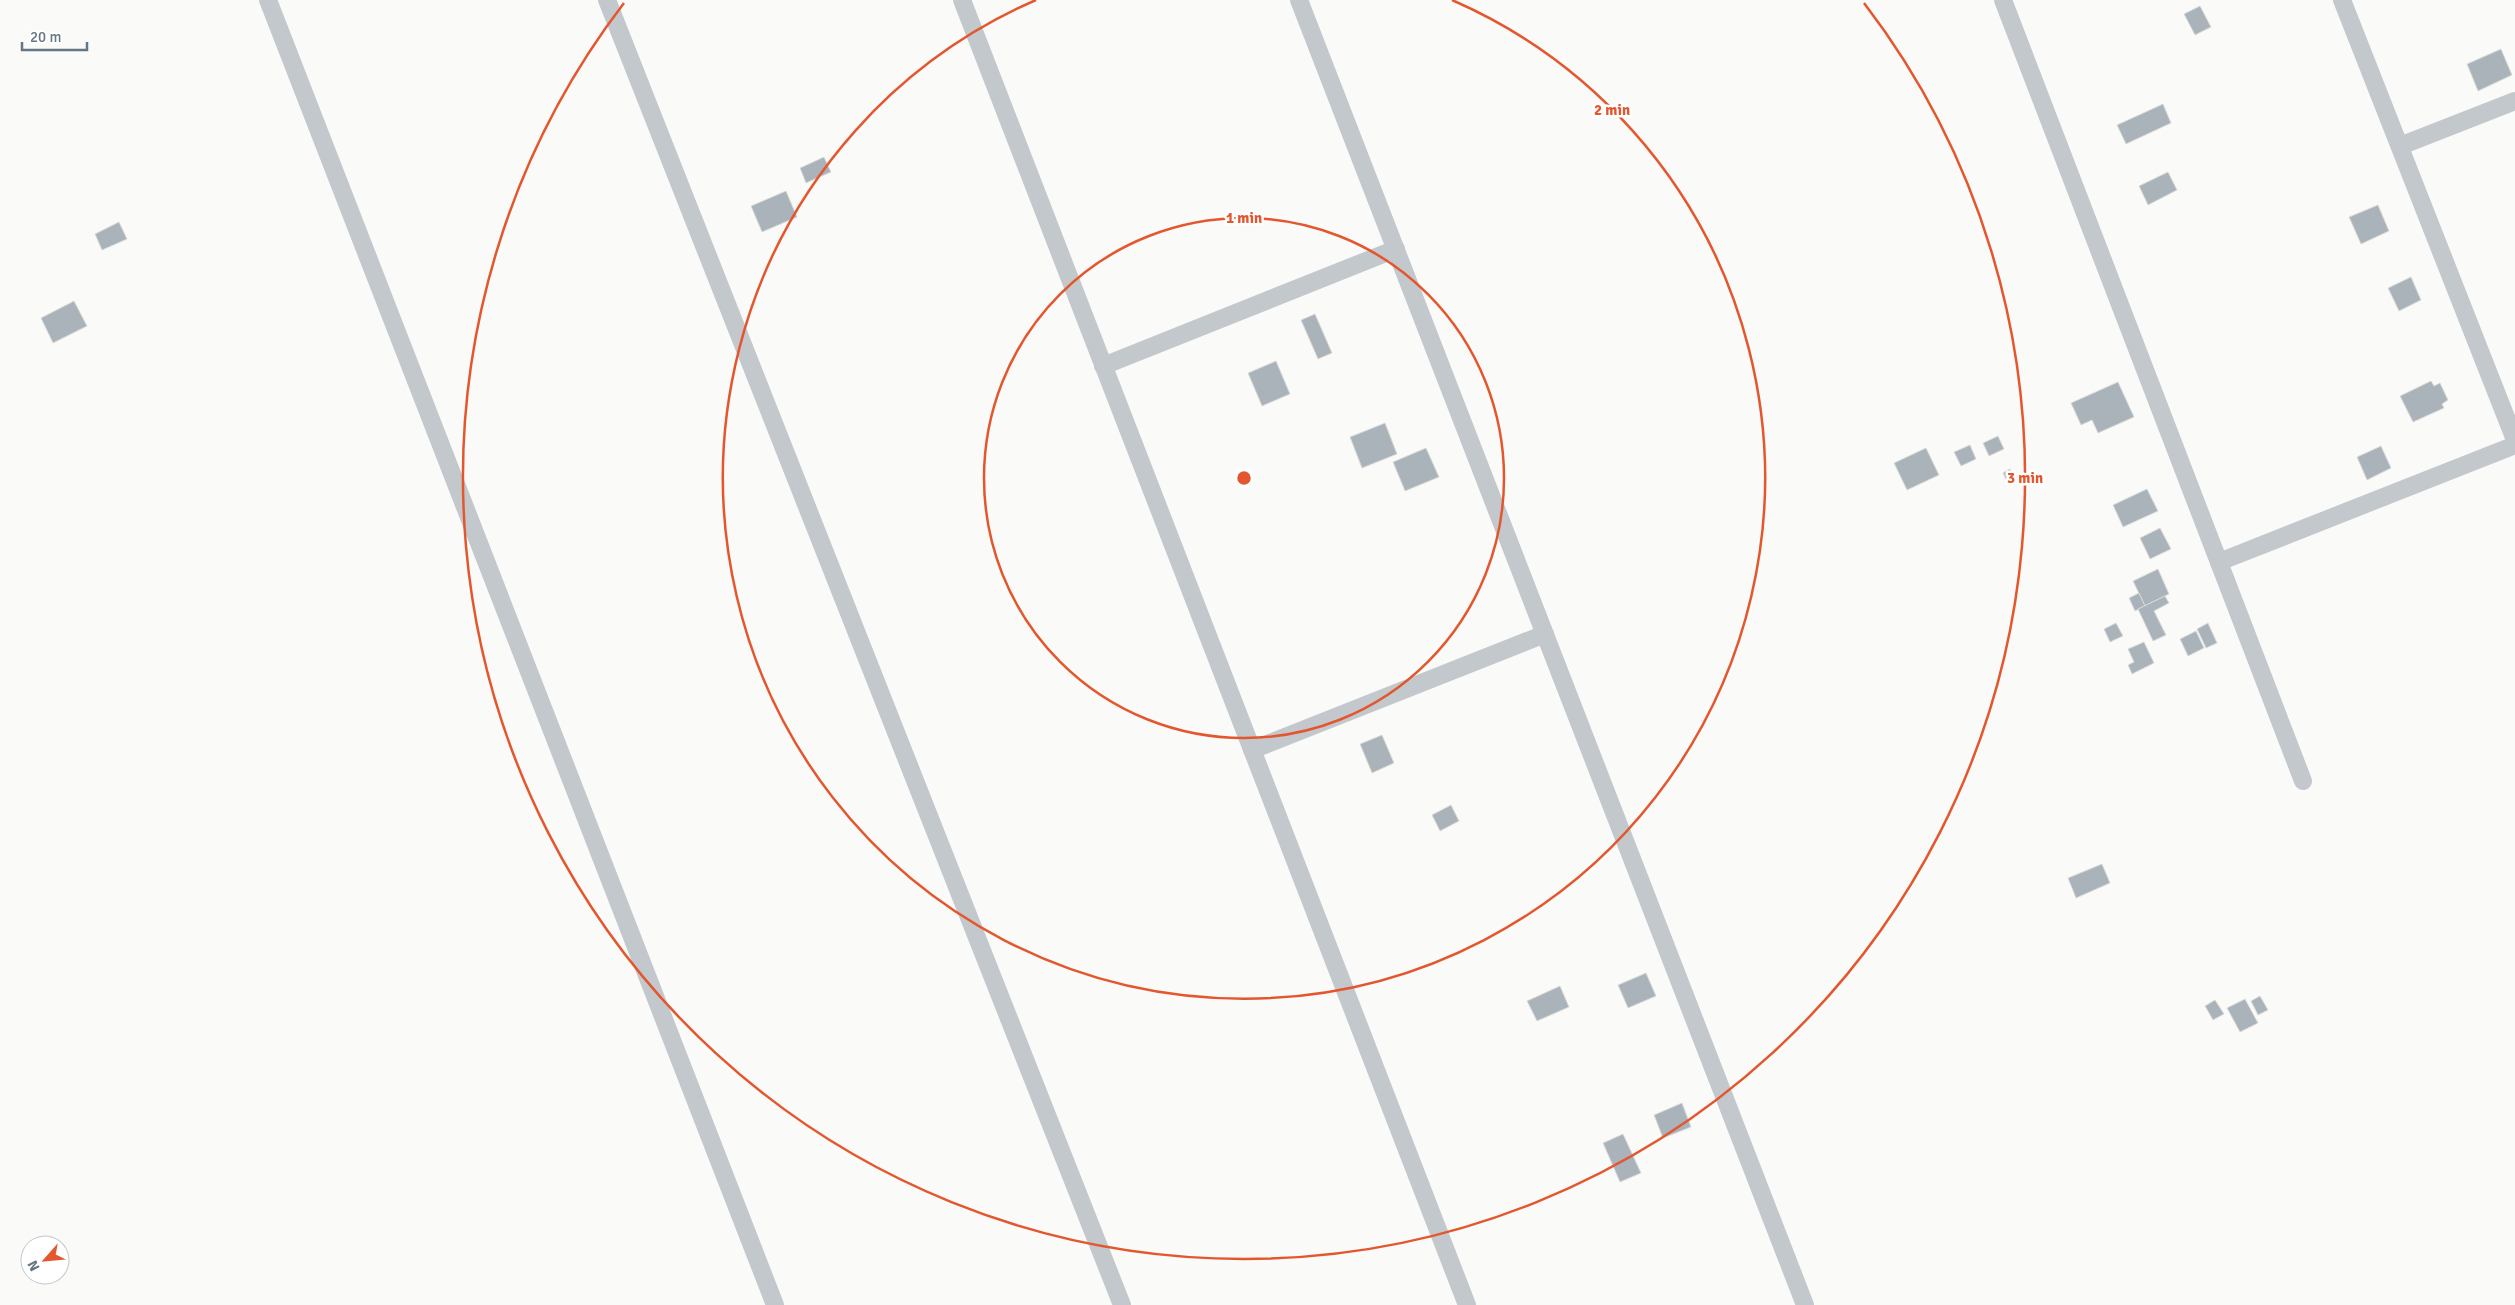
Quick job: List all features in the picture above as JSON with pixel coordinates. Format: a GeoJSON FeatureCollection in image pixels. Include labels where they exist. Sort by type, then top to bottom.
{"type":"FeatureCollection","features":[{"type":"Feature","properties":{"kind":"street"},"geometry":{"type":"LineString","coordinates":[[268,0],[775,1305]]}},
{"type":"Feature","properties":{"kind":"street"},"geometry":{"type":"LineString","coordinates":[[607,0],[1122,1305]]}},
{"type":"Feature","properties":{"kind":"street"},"geometry":{"type":"LineString","coordinates":[[962,0],[1467,1305]]}},
{"type":"Feature","properties":{"kind":"street"},"geometry":{"type":"LineString","coordinates":[[1299,0],[1805,1305]]}},
{"type":"Feature","properties":{"kind":"street"},"geometry":{"type":"LineString","coordinates":[[2003,0],[2303,781]]}},
{"type":"Feature","properties":{"kind":"street"},"geometry":{"type":"LineString","coordinates":[[2342,0],[2515,440]]}},
{"type":"Feature","properties":{"kind":"street"},"geometry":{"type":"LineString","coordinates":[[2400,146],[2515,102]]}},
{"type":"Feature","properties":{"kind":"street"},"geometry":{"type":"LineString","coordinates":[[1103,366],[1396,249]]}},
{"type":"Feature","properties":{"kind":"street"},"geometry":{"type":"LineString","coordinates":[[2219,562],[2515,445]]}},
{"type":"Feature","properties":{"kind":"street"},"geometry":{"type":"LineString","coordinates":[[1252,750],[1545,634]]}},
{"type":"Feature","properties":{"kind":"building"},"geometry":{"type":"Polygon","coordinates":[[[2200,6],[2211,27],[2195,35],[2184,14],[2200,6]]]}},
{"type":"Feature","properties":{"kind":"building"},"geometry":{"type":"Polygon","coordinates":[[[2501,49],[2512,75],[2478,91],[2467,64],[2501,49]]]}},
{"type":"Feature","properties":{"kind":"building"},"geometry":{"type":"Polygon","coordinates":[[[2163,104],[2171,123],[2126,144],[2117,125],[2163,104]]]}},
{"type":"Feature","properties":{"kind":"building"},"geometry":{"type":"Polygon","coordinates":[[[824,157],[831,172],[806,183],[800,168],[824,157]]]}},
{"type":"Feature","properties":{"kind":"building"},"geometry":{"type":"Polygon","coordinates":[[[2168,172],[2177,190],[2148,205],[2139,186],[2168,172]]]}},
{"type":"Feature","properties":{"kind":"building"},"geometry":{"type":"Polygon","coordinates":[[[786,191],[797,217],[762,232],[751,206],[786,191]]]}},
{"type":"Feature","properties":{"kind":"building"},"geometry":{"type":"Polygon","coordinates":[[[2378,205],[2389,231],[2361,244],[2349,217],[2378,205]]]}},
{"type":"Feature","properties":{"kind":"building"},"geometry":{"type":"Polygon","coordinates":[[[119,222],[127,239],[102,250],[95,234],[119,222]]]}},
{"type":"Feature","properties":{"kind":"building"},"geometry":{"type":"Polygon","coordinates":[[[2411,277],[2421,300],[2399,311],[2388,288],[2411,277]]]}},
{"type":"Feature","properties":{"kind":"building"},"geometry":{"type":"Polygon","coordinates":[[[74,301],[87,326],[53,343],[41,318],[74,301]]]}},
{"type":"Feature","properties":{"kind":"building"},"geometry":{"type":"Polygon","coordinates":[[[1315,314],[1332,353],[1318,359],[1301,320],[1315,314]]]}},
{"type":"Feature","properties":{"kind":"building"},"geometry":{"type":"Polygon","coordinates":[[[1276,361],[1290,394],[1262,406],[1248,373],[1276,361]]]}},
{"type":"Feature","properties":{"kind":"building"},"geometry":{"type":"Polygon","coordinates":[[[2431,381],[2434,386],[2440,383],[2448,400],[2442,404],[2444,408],[2413,422],[2400,396],[2431,381]]]}},
{"type":"Feature","properties":{"kind":"building"},"geometry":{"type":"Polygon","coordinates":[[[2118,382],[2134,417],[2098,433],[2092,420],[2081,425],[2071,403],[2118,382]]]}},
{"type":"Feature","properties":{"kind":"building"},"geometry":{"type":"Polygon","coordinates":[[[1385,423],[1397,454],[1362,468],[1350,437],[1385,423]]]}},
{"type":"Feature","properties":{"kind":"building"},"geometry":{"type":"Polygon","coordinates":[[[1998,436],[2004,449],[1989,456],[1983,443],[1998,436]]]}},
{"type":"Feature","properties":{"kind":"building"},"geometry":{"type":"Polygon","coordinates":[[[1970,445],[1976,459],[1961,466],[1954,452],[1970,445]]]}},
{"type":"Feature","properties":{"kind":"building"},"geometry":{"type":"Polygon","coordinates":[[[2381,446],[2391,468],[2367,480],[2357,457],[2381,446]]]}},
{"type":"Feature","properties":{"kind":"building"},"geometry":{"type":"Polygon","coordinates":[[[1426,448],[1439,477],[1405,491],[1393,462],[1426,448]]]}},
{"type":"Feature","properties":{"kind":"building"},"geometry":{"type":"Polygon","coordinates":[[[1926,448],[1939,475],[1907,490],[1894,463],[1926,448]]]}},
{"type":"Feature","properties":{"kind":"building"},"geometry":{"type":"Polygon","coordinates":[[[2010,469],[2016,482],[2009,485],[2003,473],[2010,469]]]}},
{"type":"Feature","properties":{"kind":"building"},"geometry":{"type":"Polygon","coordinates":[[[2147,489],[2158,511],[2123,527],[2113,505],[2147,489]]]}},
{"type":"Feature","properties":{"kind":"building"},"geometry":{"type":"Polygon","coordinates":[[[2160,528],[2171,549],[2150,559],[2140,538],[2160,528]]]}},
{"type":"Feature","properties":{"kind":"building"},"geometry":{"type":"Polygon","coordinates":[[[2158,569],[2169,594],[2145,606],[2133,581],[2158,569]]]}},
{"type":"Feature","properties":{"kind":"building"},"geometry":{"type":"Polygon","coordinates":[[[2139,593],[2145,606],[2135,611],[2129,598],[2139,593]]]}},
{"type":"Feature","properties":{"kind":"building"},"geometry":{"type":"Polygon","coordinates":[[[2165,596],[2169,603],[2154,611],[2166,635],[2153,641],[2138,609],[2165,596]]]}},
{"type":"Feature","properties":{"kind":"building"},"geometry":{"type":"Polygon","coordinates":[[[2116,623],[2123,636],[2110,642],[2104,629],[2116,623]]]}},
{"type":"Feature","properties":{"kind":"building"},"geometry":{"type":"Polygon","coordinates":[[[2208,623],[2217,643],[2206,648],[2197,629],[2208,623]]]}},
{"type":"Feature","properties":{"kind":"building"},"geometry":{"type":"Polygon","coordinates":[[[2196,631],[2204,648],[2188,656],[2180,639],[2196,631]]]}},
{"type":"Feature","properties":{"kind":"building"},"geometry":{"type":"Polygon","coordinates":[[[2144,642],[2154,663],[2132,674],[2128,665],[2134,662],[2128,649],[2144,642]]]}},
{"type":"Feature","properties":{"kind":"building"},"geometry":{"type":"Polygon","coordinates":[[[1382,735],[1394,763],[1372,773],[1360,744],[1382,735]]]}},
{"type":"Feature","properties":{"kind":"building"},"geometry":{"type":"Polygon","coordinates":[[[1451,805],[1459,821],[1440,831],[1432,815],[1451,805]]]}},
{"type":"Feature","properties":{"kind":"building"},"geometry":{"type":"Polygon","coordinates":[[[2102,864],[2110,883],[2076,898],[2068,878],[2102,864]]]}},
{"type":"Feature","properties":{"kind":"building"},"geometry":{"type":"Polygon","coordinates":[[[1646,973],[1656,996],[1628,1008],[1618,985],[1646,973]]]}},
{"type":"Feature","properties":{"kind":"building"},"geometry":{"type":"Polygon","coordinates":[[[1560,986],[1569,1007],[1537,1021],[1527,1001],[1560,986]]]}},
{"type":"Feature","properties":{"kind":"building"},"geometry":{"type":"Polygon","coordinates":[[[2260,996],[2268,1010],[2258,1015],[2251,1001],[2260,996]]]}},
{"type":"Feature","properties":{"kind":"building"},"geometry":{"type":"Polygon","coordinates":[[[2245,999],[2258,1023],[2240,1032],[2227,1008],[2245,999]]]}},
{"type":"Feature","properties":{"kind":"building"},"geometry":{"type":"Polygon","coordinates":[[[2215,1000],[2224,1014],[2213,1020],[2205,1006],[2215,1000]]]}},
{"type":"Feature","properties":{"kind":"building"},"geometry":{"type":"Polygon","coordinates":[[[1682,1103],[1691,1127],[1663,1138],[1654,1115],[1682,1103]]]}},
{"type":"Feature","properties":{"kind":"building"},"geometry":{"type":"Polygon","coordinates":[[[1623,1134],[1641,1173],[1620,1182],[1603,1143],[1623,1134]]]}}]}
